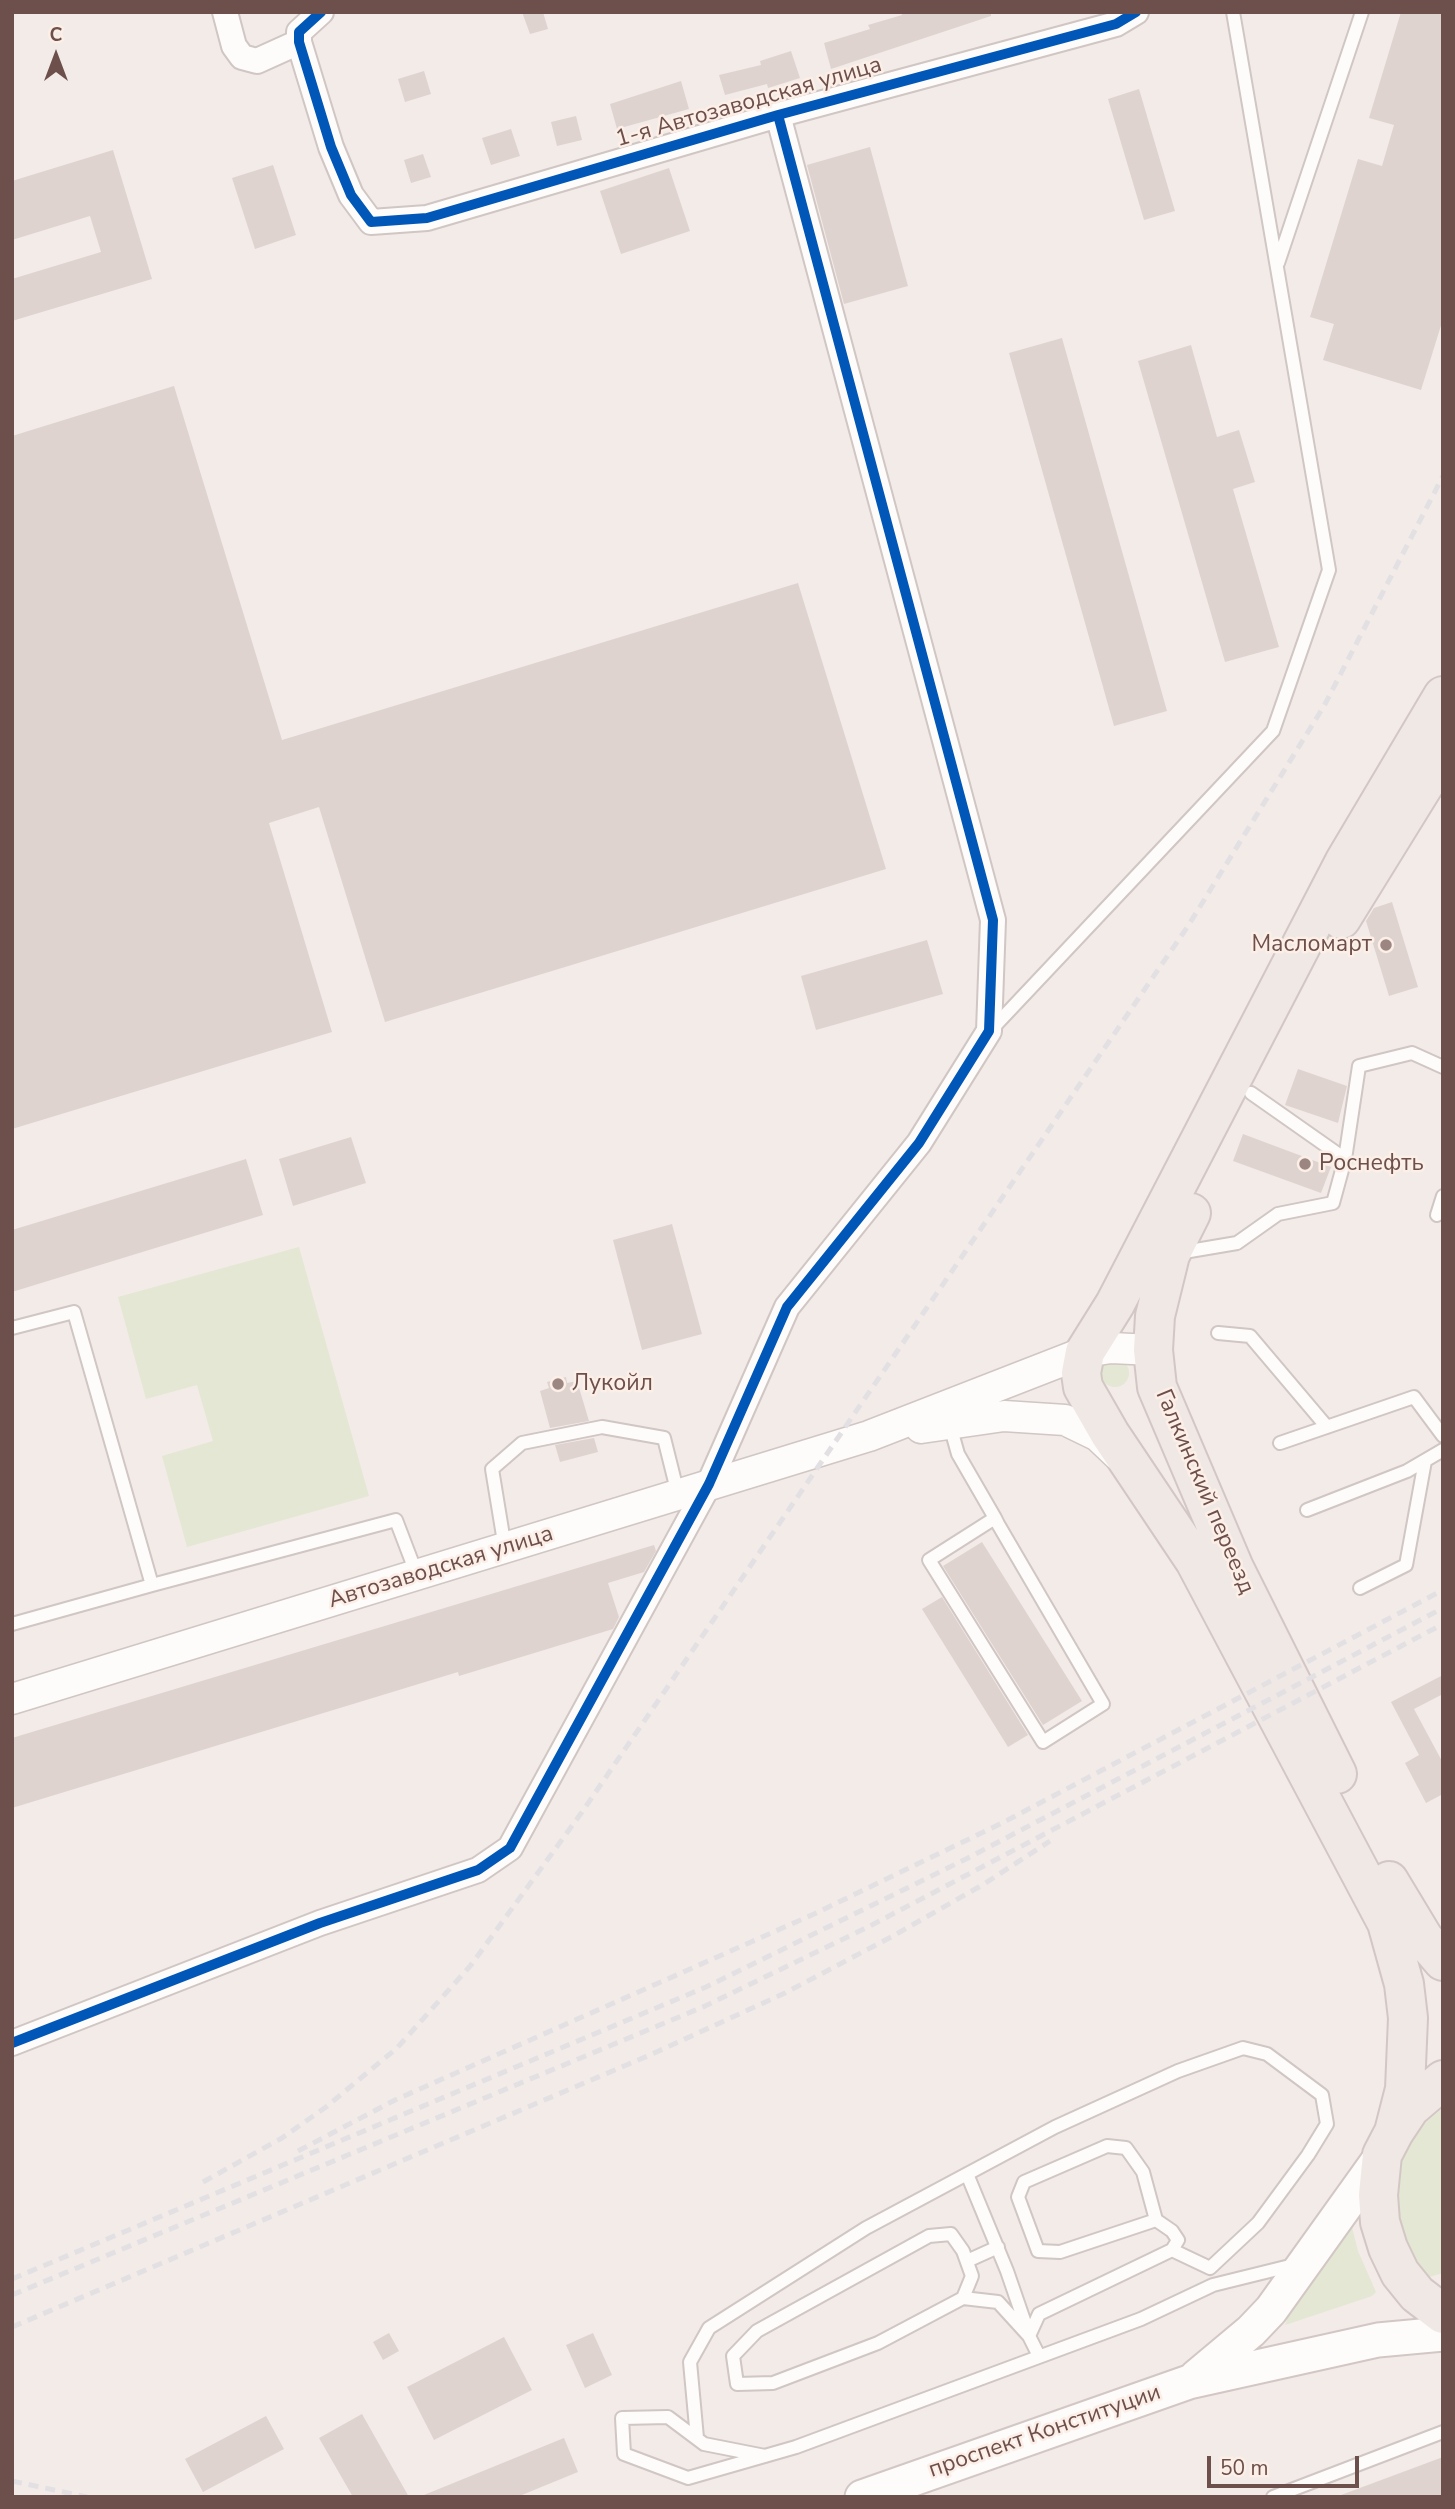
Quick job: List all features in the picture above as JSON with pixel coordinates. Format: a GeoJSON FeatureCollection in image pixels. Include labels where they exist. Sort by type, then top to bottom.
{"type":"FeatureCollection","features":[{"type":"Feature","properties":{"kind":"main road"},"geometry":{"type":"LineString","coordinates":[[1443,696],[1345,861],[1115,1304],[1085,1352],[1081,1373],[1083,1387],[1195,1561],[1387,1923],[1404,1984],[1408,2018],[1405,2089],[1388,2143],[1378,2194],[1380,2222],[1400,2273],[1417,2294],[1443,2314]]}},
{"type":"Feature","properties":{"kind":"main road","name":"Галкинский переезд"},"geometry":{"type":"LineString","coordinates":[[1443,754],[1337,925],[1170,1255],[1154,1316],[1153,1350],[1157,1387],[1234,1568],[1384,1872],[1424,1939],[1443,1961]]}},
{"type":"Feature","properties":{"kind":"main road"},"geometry":{"type":"LineString","coordinates":[[1388,2143],[1410,2108],[1443,2080]]}},
{"type":"Feature","properties":{"kind":"main road","name":"проспект Конституции"},"geometry":{"type":"LineString","coordinates":[[1189,2382],[1251,2331],[1308,2262],[1388,2143]]}},
{"type":"Feature","properties":{"kind":"main road","name":"проспект Конституции"},"geometry":{"type":"LineString","coordinates":[[862,2497],[1189,2382],[1378,2340],[1443,2334]]}},
{"type":"Feature","properties":{"kind":"street"},"geometry":{"type":"LineString","coordinates":[[225,12],[234,46],[242,57],[257,61],[299,43],[299,32],[321,12]]}},
{"type":"Feature","properties":{"kind":"street","name":"1-я Автозаводская улица"},"geometry":{"type":"LineString","coordinates":[[299,43],[331,147],[351,195],[371,222],[427,218],[778,115],[1116,24],[1136,12]]}},
{"type":"Feature","properties":{"kind":"street"},"geometry":{"type":"LineString","coordinates":[[12,2043],[320,1923],[478,1870],[501,1857],[516,1839],[709,1484],[787,1307],[919,1143],[989,1031],[993,920],[778,115]]}},
{"type":"Feature","properties":{"kind":"street"},"geometry":{"type":"LineString","coordinates":[[949,1414],[1049,1363],[1115,1304]]}},
{"type":"Feature","properties":{"kind":"street"},"geometry":{"type":"LineString","coordinates":[[1049,1363],[1085,1352],[1111,1348],[1153,1350]]}},
{"type":"Feature","properties":{"kind":"street"},"geometry":{"type":"LineString","coordinates":[[949,1414],[1066,1420],[1098,1436],[1140,1475]]}},
{"type":"Feature","properties":{"kind":"street","name":"Автозаводская улица"},"geometry":{"type":"LineString","coordinates":[[12,1699],[709,1484],[949,1414]]}},
{"type":"Feature","properties":{"kind":"lane"},"geometry":{"type":"LineString","coordinates":[[989,1031],[1273,731],[1329,569],[1233,12]]}},
{"type":"Feature","properties":{"kind":"lane"},"geometry":{"type":"LineString","coordinates":[[1277,267],[1362,12]]}},
{"type":"Feature","properties":{"kind":"lane"},"geometry":{"type":"LineString","coordinates":[[1170,1255],[1237,1243],[1278,1214],[1333,1203],[1345,1159],[1359,1066],[1412,1053],[1443,1067]]}},
{"type":"Feature","properties":{"kind":"lane"},"geometry":{"type":"LineString","coordinates":[[1251,1093],[1345,1159]]}},
{"type":"Feature","properties":{"kind":"lane"},"geometry":{"type":"LineString","coordinates":[[1437,1216],[1443,1196]]}},
{"type":"Feature","properties":{"kind":"lane"},"geometry":{"type":"LineString","coordinates":[[12,1328],[74,1312],[152,1585]]}},
{"type":"Feature","properties":{"kind":"lane"},"geometry":{"type":"LineString","coordinates":[[1218,1333],[1250,1336],[1327,1427]]}},
{"type":"Feature","properties":{"kind":"lane"},"geometry":{"type":"LineString","coordinates":[[1280,1443],[1414,1397],[1443,1436]]}},
{"type":"Feature","properties":{"kind":"lane"},"geometry":{"type":"LineString","coordinates":[[949,1414],[958,1454],[1103,1704],[1042,1742],[929,1560],[995,1518]]}},
{"type":"Feature","properties":{"kind":"lane"},"geometry":{"type":"LineString","coordinates":[[505,1549],[492,1469],[523,1443],[602,1427],[664,1438],[678,1494]]}},
{"type":"Feature","properties":{"kind":"lane"},"geometry":{"type":"LineString","coordinates":[[1307,1510],[1407,1471],[1443,1450]]}},
{"type":"Feature","properties":{"kind":"lane"},"geometry":{"type":"LineString","coordinates":[[1360,1588],[1406,1564],[1425,1461]]}},
{"type":"Feature","properties":{"kind":"lane"},"geometry":{"type":"LineString","coordinates":[[12,1624],[396,1520],[417,1576]]}},
{"type":"Feature","properties":{"kind":"lane"},"geometry":{"type":"LineString","coordinates":[[697,2438],[690,2362],[709,2328],[866,2228],[1055,2127],[1178,2071],[1243,2048],[1267,2054],[1322,2095],[1327,2124],[1258,2223],[1210,2268],[1171,2250]]}},
{"type":"Feature","properties":{"kind":"lane"},"geometry":{"type":"LineString","coordinates":[[1029,2336],[1040,2314],[1171,2250],[1178,2240],[1172,2231],[1156,2220],[1143,2172],[1126,2148],[1107,2146],[1024,2182],[1018,2197],[1038,2250],[1059,2252],[1156,2220]]}},
{"type":"Feature","properties":{"kind":"lane"},"geometry":{"type":"LineString","coordinates":[[967,2174],[1039,2356]]}},
{"type":"Feature","properties":{"kind":"lane"},"geometry":{"type":"LineString","coordinates":[[963,2298],[972,2276],[967,2262],[951,2234],[929,2236],[757,2331],[733,2356],[737,2384],[773,2383],[784,2379],[878,2343],[963,2298],[998,2302],[1029,2336]]}},
{"type":"Feature","properties":{"kind":"lane"},"geometry":{"type":"LineString","coordinates":[[967,2262],[998,2247]]}},
{"type":"Feature","properties":{"kind":"lane"},"geometry":{"type":"LineString","coordinates":[[765,2456],[704,2444],[668,2417],[622,2418],[624,2454],[688,2478],[765,2456],[1141,2319],[1213,2285],[1308,2262]]}},
{"type":"Feature","properties":{"kind":"lane"},"geometry":{"type":"LineString","coordinates":[[1273,2497],[1443,2432]]}},
{"type":"Feature","properties":{"kind":"green space"},"geometry":{"type":"Polygon","coordinates":[[[299,1247],[369,1496],[187,1547],[162,1456],[213,1441],[197,1385],[146,1399],[118,1297],[299,1247]]]}},
{"type":"Feature","properties":{"kind":"green space"},"geometry":{"type":"Polygon","coordinates":[[[1115,1359],[1125,1363],[1129,1373],[1125,1383],[1115,1387],[1105,1383],[1101,1373],[1105,1363],[1115,1359]]]}},
{"type":"Feature","properties":{"kind":"green space"},"geometry":{"type":"Polygon","coordinates":[[[1443,2108],[1443,2273],[1419,2280],[1403,2257],[1394,2185],[1406,2150],[1427,2121],[1443,2108]]]}},
{"type":"Feature","properties":{"kind":"green space"},"geometry":{"type":"Polygon","coordinates":[[[1345,2224],[1352,2227],[1358,2251],[1376,2292],[1372,2296],[1285,2325],[1290,2312],[1345,2224]]]}},
{"type":"Feature","properties":{"kind":"building"},"geometry":{"type":"Polygon","coordinates":[[[522,12],[543,12],[548,29],[530,34],[522,12]]]}},
{"type":"Feature","properties":{"kind":"building"},"geometry":{"type":"Polygon","coordinates":[[[901,12],[991,12],[991,16],[831,69],[824,43],[870,29],[868,25],[902,15],[901,12]]]}},
{"type":"Feature","properties":{"kind":"building"},"geometry":{"type":"Polygon","coordinates":[[[1401,12],[1443,12],[1443,319],[1421,390],[1323,360],[1334,324],[1310,317],[1358,159],[1382,166],[1394,125],[1369,118],[1401,12]]]}},
{"type":"Feature","properties":{"kind":"building"},"geometry":{"type":"Polygon","coordinates":[[[791,51],[800,78],[768,88],[767,84],[725,95],[719,75],[761,65],[760,61],[791,51]]]}},
{"type":"Feature","properties":{"kind":"building"},"geometry":{"type":"Polygon","coordinates":[[[424,71],[431,94],[405,102],[398,79],[424,71]]]}},
{"type":"Feature","properties":{"kind":"building"},"geometry":{"type":"Polygon","coordinates":[[[681,81],[689,109],[617,129],[610,104],[681,81]]]}},
{"type":"Feature","properties":{"kind":"building"},"geometry":{"type":"Polygon","coordinates":[[[1139,89],[1175,211],[1144,220],[1108,99],[1139,89]]]}},
{"type":"Feature","properties":{"kind":"building"},"geometry":{"type":"Polygon","coordinates":[[[576,116],[582,140],[557,146],[551,122],[576,116]]]}},
{"type":"Feature","properties":{"kind":"building"},"geometry":{"type":"Polygon","coordinates":[[[511,129],[520,156],[491,165],[482,138],[511,129]]]}},
{"type":"Feature","properties":{"kind":"building"},"geometry":{"type":"Polygon","coordinates":[[[870,147],[908,286],[844,304],[807,165],[870,147]]]}},
{"type":"Feature","properties":{"kind":"building"},"geometry":{"type":"Polygon","coordinates":[[[113,150],[152,279],[12,321],[12,279],[101,252],[90,216],[12,240],[12,181],[113,150]]]}},
{"type":"Feature","properties":{"kind":"building"},"geometry":{"type":"Polygon","coordinates":[[[423,154],[431,177],[411,183],[404,160],[423,154]]]}},
{"type":"Feature","properties":{"kind":"building"},"geometry":{"type":"Polygon","coordinates":[[[273,165],[296,235],[255,249],[232,178],[273,165]]]}},
{"type":"Feature","properties":{"kind":"building"},"geometry":{"type":"Polygon","coordinates":[[[669,168],[690,231],[621,254],[600,191],[669,168]]]}},
{"type":"Feature","properties":{"kind":"building"},"geometry":{"type":"Polygon","coordinates":[[[1062,338],[1167,711],[1114,726],[1009,353],[1062,338]]]}},
{"type":"Feature","properties":{"kind":"building"},"geometry":{"type":"Polygon","coordinates":[[[1191,345],[1217,437],[1239,430],[1255,482],[1233,489],[1279,647],[1225,662],[1138,361],[1191,345]]]}},
{"type":"Feature","properties":{"kind":"building"},"geometry":{"type":"Polygon","coordinates":[[[174,386],[282,740],[798,583],[886,869],[385,1022],[319,807],[269,823],[332,1032],[12,1129],[12,436],[174,386]]]}},
{"type":"Feature","properties":{"kind":"building"},"geometry":{"type":"Polygon","coordinates":[[[1392,902],[1418,987],[1389,996],[1366,921],[1374,908],[1392,902]]]}},
{"type":"Feature","properties":{"kind":"building"},"geometry":{"type":"Polygon","coordinates":[[[927,940],[943,994],[816,1030],[801,976],[927,940]]]}},
{"type":"Feature","properties":{"kind":"building"},"geometry":{"type":"Polygon","coordinates":[[[1298,1069],[1347,1086],[1338,1123],[1285,1105],[1298,1069]]]}},
{"type":"Feature","properties":{"kind":"building"},"geometry":{"type":"Polygon","coordinates":[[[1243,1134],[1331,1167],[1321,1193],[1233,1161],[1243,1134]]]}},
{"type":"Feature","properties":{"kind":"building"},"geometry":{"type":"Polygon","coordinates":[[[351,1137],[366,1183],[293,1206],[279,1159],[351,1137]]]}},
{"type":"Feature","properties":{"kind":"building"},"geometry":{"type":"Polygon","coordinates":[[[246,1159],[263,1215],[12,1292],[12,1230],[246,1159]]]}},
{"type":"Feature","properties":{"kind":"building"},"geometry":{"type":"Polygon","coordinates":[[[672,1224],[702,1334],[642,1350],[613,1240],[672,1224]]]}},
{"type":"Feature","properties":{"kind":"building"},"geometry":{"type":"Polygon","coordinates":[[[566,1377],[567,1383],[577,1381],[589,1421],[550,1428],[540,1391],[549,1388],[547,1382],[566,1377]]]}},
{"type":"Feature","properties":{"kind":"building"},"geometry":{"type":"Polygon","coordinates":[[[594,1438],[598,1452],[560,1462],[555,1445],[594,1438]]]}},
{"type":"Feature","properties":{"kind":"building"},"geometry":{"type":"Polygon","coordinates":[[[982,1542],[1082,1701],[1043,1725],[943,1566],[982,1542]]]}},
{"type":"Feature","properties":{"kind":"building"},"geometry":{"type":"Polygon","coordinates":[[[654,1545],[656,1551],[644,1572],[608,1583],[619,1617],[613,1629],[459,1676],[458,1672],[12,1808],[12,1738],[654,1545]]]}},
{"type":"Feature","properties":{"kind":"building"},"geometry":{"type":"Polygon","coordinates":[[[942,1597],[1028,1735],[1008,1747],[922,1609],[942,1597]]]}},
{"type":"Feature","properties":{"kind":"building"},"geometry":{"type":"Polygon","coordinates":[[[1443,1675],[1443,1694],[1414,1709],[1443,1763],[1443,1794],[1426,1803],[1405,1763],[1419,1755],[1391,1702],[1443,1675]]]}},
{"type":"Feature","properties":{"kind":"building"},"geometry":{"type":"Polygon","coordinates":[[[389,2333],[399,2351],[383,2360],[373,2342],[389,2333]]]}},
{"type":"Feature","properties":{"kind":"building"},"geometry":{"type":"Polygon","coordinates":[[[593,2333],[612,2375],[585,2388],[566,2345],[593,2333]]]}},
{"type":"Feature","properties":{"kind":"building"},"geometry":{"type":"Polygon","coordinates":[[[504,2337],[532,2390],[434,2440],[407,2387],[504,2337]]]}},
{"type":"Feature","properties":{"kind":"building"},"geometry":{"type":"Polygon","coordinates":[[[362,2414],[409,2497],[353,2497],[319,2438],[362,2414]]]}},
{"type":"Feature","properties":{"kind":"building"},"geometry":{"type":"Polygon","coordinates":[[[266,2416],[284,2449],[203,2492],[185,2459],[266,2416]]]}},
{"type":"Feature","properties":{"kind":"building"},"geometry":{"type":"Polygon","coordinates":[[[564,2438],[578,2472],[517,2497],[419,2497],[564,2438]]]}},
{"type":"Feature","properties":{"kind":"building"},"geometry":{"type":"Polygon","coordinates":[[[1443,2457],[1443,2497],[1341,2497],[1341,2495],[1443,2457]]]}},
{"type":"Feature","properties":{"kind":"railway"},"geometry":{"type":"LineString","coordinates":[[203,2182],[282,2138],[326,2107],[397,2048],[471,1965],[582,1812],[1188,926],[1324,706],[1443,476]]}},
{"type":"Feature","properties":{"kind":"railway"},"geometry":{"type":"LineString","coordinates":[[298,2151],[395,2100],[814,1914],[1002,1823],[1443,1590]]}},
{"type":"Feature","properties":{"kind":"railway"},"geometry":{"type":"LineString","coordinates":[[12,2279],[706,1987],[966,1859],[1443,1608]]}},
{"type":"Feature","properties":{"kind":"railway"},"geometry":{"type":"LineString","coordinates":[[12,2295],[703,2007],[870,1926],[1443,1624]]}},
{"type":"Feature","properties":{"kind":"railway"},"geometry":{"type":"LineString","coordinates":[[12,2327],[650,2055],[785,1993],[984,1884],[1050,1841]]}},
{"type":"Feature","properties":{"kind":"railway"},"geometry":{"type":"LineString","coordinates":[[12,2481],[87,2497]]}},
{"type":"Feature","properties":{"kind":"cycle path"},"geometry":{"type":"LineString","coordinates":[[321,12],[299,32],[299,42],[331,147],[351,195],[371,222],[427,218],[778,115],[1116,24],[1136,12]]}},
{"type":"Feature","properties":{"kind":"cycle path"},"geometry":{"type":"LineString","coordinates":[[12,2043],[320,1923],[478,1870],[510,1848],[709,1484],[787,1307],[919,1143],[989,1031],[993,920],[778,115]]}},
{"type":"Feature","properties":{"kind":"place","name":"Масломарт"},"geometry":{"type":"Point","coordinates":[1386,945]}},
{"type":"Feature","properties":{"kind":"place","name":"Роснефть"},"geometry":{"type":"Point","coordinates":[1305,1164]}},
{"type":"Feature","properties":{"kind":"place","name":"Лукойл"},"geometry":{"type":"Point","coordinates":[558,1384]}}]}
